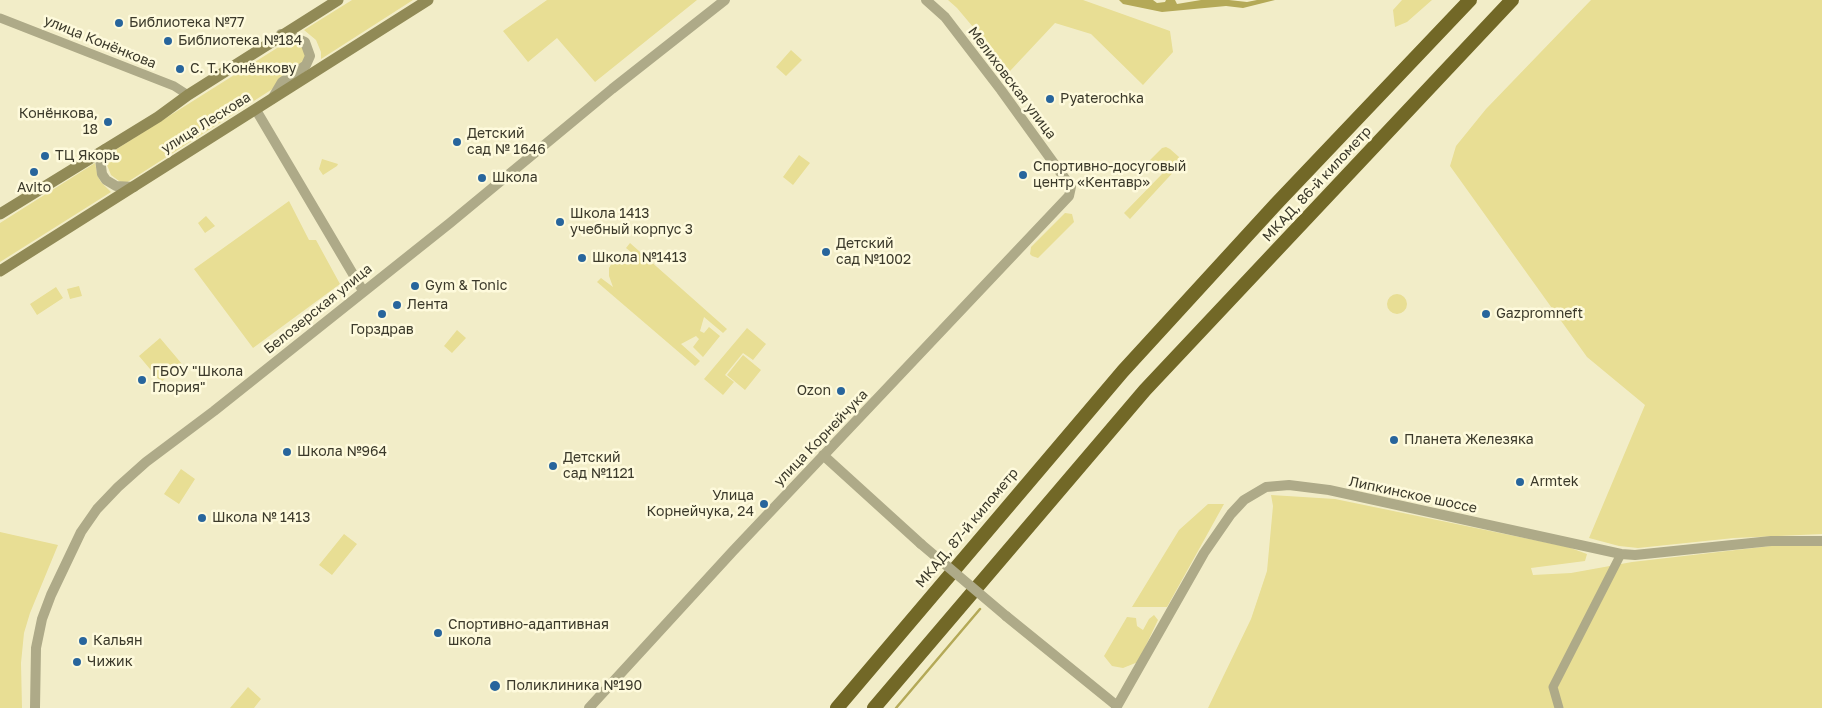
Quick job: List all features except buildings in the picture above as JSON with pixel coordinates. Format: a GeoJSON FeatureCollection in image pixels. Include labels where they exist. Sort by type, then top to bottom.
{"type":"FeatureCollection","features":[{"type":"Feature","properties":{"kind":"highway","name":"МКАД, 86-й километр"},"geometry":{"type":"LineString","coordinates":[[1123,371],[1276,204],[1470,0]]}},
{"type":"Feature","properties":{"kind":"highway","name":"МКАД, 86-й километр"},"geometry":{"type":"LineString","coordinates":[[874,708],[1145,390],[1512,0]]}},
{"type":"Feature","properties":{"kind":"highway","name":"МКАД, 87-й километр"},"geometry":{"type":"LineString","coordinates":[[837,708],[1123,371]]}},
{"type":"Feature","properties":{"kind":"main road"},"geometry":{"type":"LineString","coordinates":[[0,214],[158,117],[281,34],[338,0]]}},
{"type":"Feature","properties":{"kind":"main road","name":"улица Лескова"},"geometry":{"type":"LineString","coordinates":[[0,272],[428,0]]}},
{"type":"Feature","properties":{"kind":"street","name":"Белозерская улица"},"geometry":{"type":"LineString","coordinates":[[35,708],[35,663],[42,619],[51,595],[81,532],[97,509],[118,487],[146,462],[234,395],[725,0]]}},
{"type":"Feature","properties":{"kind":"street","name":"Мелиховская улица"},"geometry":{"type":"LineString","coordinates":[[926,0],[945,17],[1001,90],[1071,187]]}},
{"type":"Feature","properties":{"kind":"street","name":"улица Конёнкова"},"geometry":{"type":"LineString","coordinates":[[0,18],[174,86],[188,95]]}},
{"type":"Feature","properties":{"kind":"street"},"geometry":{"type":"LineString","coordinates":[[272,100],[282,82],[306,65],[310,56],[305,42],[281,34]]}},
{"type":"Feature","properties":{"kind":"street"},"geometry":{"type":"LineString","coordinates":[[256,110],[364,291]]}},
{"type":"Feature","properties":{"kind":"street"},"geometry":{"type":"LineString","coordinates":[[105,149],[100,159],[102,174],[106,180],[116,186],[134,187]]}},
{"type":"Feature","properties":{"kind":"street","name":"улица Корнейчука"},"geometry":{"type":"LineString","coordinates":[[588,708],[823,455],[1069,196],[1071,187]]}},
{"type":"Feature","properties":{"kind":"street"},"geometry":{"type":"LineString","coordinates":[[823,455],[921,544],[1117,707]]}},
{"type":"Feature","properties":{"kind":"street","name":"Липкинское шоссе"},"geometry":{"type":"LineString","coordinates":[[1117,707],[1204,553],[1244,500],[1266,487],[1289,485],[1329,490],[1621,554],[1635,555],[1771,541],[1822,541]]}},
{"type":"Feature","properties":{"kind":"street"},"geometry":{"type":"LineString","coordinates":[[1559,708],[1553,687],[1621,554]]}},
{"type":"Feature","properties":{"kind":"shaded area"},"geometry":{"type":"Polygon","coordinates":[[[352,0],[413,0],[321,59],[321,52],[316,40],[304,30],[352,0]]]}},
{"type":"Feature","properties":{"kind":"shaded area"},"geometry":{"type":"Polygon","coordinates":[[[547,0],[697,0],[595,82],[557,38],[528,62],[503,31],[547,0]]]}},
{"type":"Feature","properties":{"kind":"shaded area"},"geometry":{"type":"Polygon","coordinates":[[[948,0],[1083,0],[1170,31],[1173,52],[1143,85],[1091,34],[1055,23],[1010,71],[957,8],[948,0]]]}},
{"type":"Feature","properties":{"kind":"shaded area"},"geometry":{"type":"Polygon","coordinates":[[[1119,0],[1153,0],[1157,3],[1175,0],[1177,4],[1201,0],[1247,2],[1275,0],[1243,8],[1226,6],[1162,12],[1123,4],[1119,0]]]}},
{"type":"Feature","properties":{"kind":"shaded area"},"geometry":{"type":"Polygon","coordinates":[[[1402,0],[1432,0],[1407,22],[1395,27],[1393,10],[1402,0]]]}},
{"type":"Feature","properties":{"kind":"shaded area"},"geometry":{"type":"Polygon","coordinates":[[[1591,0],[1822,0],[1822,534],[1734,538],[1638,548],[1619,546],[1589,538],[1645,405],[1587,357],[1450,166],[1456,146],[1486,109],[1591,0]]]}},
{"type":"Feature","properties":{"kind":"shaded area"},"geometry":{"type":"Polygon","coordinates":[[[289,42],[294,42],[303,47],[305,63],[274,88],[126,183],[119,181],[111,175],[107,165],[112,152],[289,42]]]}},
{"type":"Feature","properties":{"kind":"shaded area"},"geometry":{"type":"Polygon","coordinates":[[[791,50],[802,60],[786,76],[776,67],[791,50]]]}},
{"type":"Feature","properties":{"kind":"shaded area"},"geometry":{"type":"Polygon","coordinates":[[[1166,147],[1179,157],[1178,167],[1130,219],[1124,213],[1162,174],[1149,161],[1162,148],[1166,147]]]}},
{"type":"Feature","properties":{"kind":"shaded area"},"geometry":{"type":"Polygon","coordinates":[[[799,155],[810,163],[793,185],[783,177],[799,155]]]}},
{"type":"Feature","properties":{"kind":"shaded area"},"geometry":{"type":"Polygon","coordinates":[[[322,159],[338,164],[323,175],[319,169],[322,159]]]}},
{"type":"Feature","properties":{"kind":"shaded area"},"geometry":{"type":"Polygon","coordinates":[[[95,163],[98,177],[111,192],[0,262],[0,223],[95,163]]]}},
{"type":"Feature","properties":{"kind":"shaded area"},"geometry":{"type":"Polygon","coordinates":[[[289,201],[309,240],[316,240],[340,284],[253,348],[194,269],[289,201]]]}},
{"type":"Feature","properties":{"kind":"shaded area"},"geometry":{"type":"Polygon","coordinates":[[[1065,213],[1072,214],[1074,222],[1038,258],[1032,256],[1030,254],[1031,247],[1065,213]]]}},
{"type":"Feature","properties":{"kind":"shaded area"},"geometry":{"type":"Polygon","coordinates":[[[206,216],[215,226],[205,233],[198,223],[206,216]]]}},
{"type":"Feature","properties":{"kind":"shaded area"},"geometry":{"type":"Polygon","coordinates":[[[630,243],[727,329],[723,333],[704,317],[700,331],[704,333],[709,327],[720,336],[703,357],[693,347],[699,339],[696,336],[681,344],[700,361],[695,366],[597,282],[601,278],[613,287],[609,276],[609,268],[613,261],[620,256],[626,255],[637,257],[626,248],[630,243]]]}},
{"type":"Feature","properties":{"kind":"shaded area"},"geometry":{"type":"Polygon","coordinates":[[[79,286],[82,296],[70,299],[67,289],[79,286]]]}},
{"type":"Feature","properties":{"kind":"shaded area"},"geometry":{"type":"Polygon","coordinates":[[[56,287],[63,298],[37,315],[30,304],[56,287]]]}},
{"type":"Feature","properties":{"kind":"shaded area"},"geometry":{"type":"Polygon","coordinates":[[[1397,294],[1404,297],[1407,304],[1404,311],[1397,314],[1390,311],[1387,304],[1390,297],[1397,294]]]}},
{"type":"Feature","properties":{"kind":"shaded area"},"geometry":{"type":"Polygon","coordinates":[[[747,328],[766,344],[753,360],[743,353],[725,375],[734,382],[723,395],[704,379],[747,328]]]}},
{"type":"Feature","properties":{"kind":"shaded area"},"geometry":{"type":"Polygon","coordinates":[[[457,330],[466,338],[452,353],[444,346],[457,330]]]}},
{"type":"Feature","properties":{"kind":"shaded area"},"geometry":{"type":"Polygon","coordinates":[[[160,338],[182,364],[161,382],[139,356],[160,338]]]}},
{"type":"Feature","properties":{"kind":"shaded area"},"geometry":{"type":"Polygon","coordinates":[[[743,355],[761,370],[745,390],[727,375],[743,355]]]}},
{"type":"Feature","properties":{"kind":"shaded area"},"geometry":{"type":"Polygon","coordinates":[[[181,469],[195,479],[179,504],[164,494],[181,469]]]}},
{"type":"Feature","properties":{"kind":"shaded area"},"geometry":{"type":"Polygon","coordinates":[[[1271,495],[1335,499],[1568,547],[1587,554],[1585,561],[1531,568],[1533,575],[1571,573],[1632,562],[1771,546],[1822,545],[1822,708],[1208,708],[1251,619],[1267,571],[1273,506],[1271,495]]]}},
{"type":"Feature","properties":{"kind":"shaded area"},"geometry":{"type":"Polygon","coordinates":[[[1208,504],[1224,504],[1167,607],[1132,607],[1179,530],[1208,504]]]}},
{"type":"Feature","properties":{"kind":"shaded area"},"geometry":{"type":"Polygon","coordinates":[[[0,532],[58,545],[30,613],[24,633],[21,663],[22,708],[0,708],[0,532]]]}},
{"type":"Feature","properties":{"kind":"shaded area"},"geometry":{"type":"Polygon","coordinates":[[[344,534],[357,544],[332,575],[319,565],[344,534]]]}},
{"type":"Feature","properties":{"kind":"shaded area"},"geometry":{"type":"Polygon","coordinates":[[[1154,615],[1158,620],[1138,662],[1123,668],[1112,666],[1104,656],[1127,617],[1136,618],[1137,626],[1143,630],[1149,619],[1154,615]]]}},
{"type":"Feature","properties":{"kind":"shaded area"},"geometry":{"type":"Polygon","coordinates":[[[248,687],[261,699],[254,708],[230,708],[248,687]]]}},
{"type":"Feature","properties":{"kind":"waterway"},"geometry":{"type":"LineString","coordinates":[[896,708],[980,609]]}},
{"type":"Feature","properties":{"kind":"place","name":"Библиотека №77"},"geometry":{"type":"Point","coordinates":[119,23]}},
{"type":"Feature","properties":{"kind":"place","name":"Библиотека №184"},"geometry":{"type":"Point","coordinates":[168,41]}},
{"type":"Feature","properties":{"kind":"place","name":"С. Т. Конёнкову"},"geometry":{"type":"Point","coordinates":[180,69]}},
{"type":"Feature","properties":{"kind":"place","name":"Pyaterochka"},"geometry":{"type":"Point","coordinates":[1050,99]}},
{"type":"Feature","properties":{"kind":"place","name":"Конёнкова, 18"},"geometry":{"type":"Point","coordinates":[108,122]}},
{"type":"Feature","properties":{"kind":"place","name":"Детский сад № 1646"},"geometry":{"type":"Point","coordinates":[457,142]}},
{"type":"Feature","properties":{"kind":"place","name":"ТЦ Якорь"},"geometry":{"type":"Point","coordinates":[45,156]}},
{"type":"Feature","properties":{"kind":"place","name":"Avito"},"geometry":{"type":"Point","coordinates":[34,172]}},
{"type":"Feature","properties":{"kind":"place","name":"Спортивно-досуговый центр «Кентавр»"},"geometry":{"type":"Point","coordinates":[1023,175]}},
{"type":"Feature","properties":{"kind":"place","name":"Школа"},"geometry":{"type":"Point","coordinates":[482,178]}},
{"type":"Feature","properties":{"kind":"place","name":"Школа 1413 учебный корпус 3"},"geometry":{"type":"Point","coordinates":[560,222]}},
{"type":"Feature","properties":{"kind":"place","name":"Детский сад №1002"},"geometry":{"type":"Point","coordinates":[826,252]}},
{"type":"Feature","properties":{"kind":"place","name":"Школа №1413"},"geometry":{"type":"Point","coordinates":[582,258]}},
{"type":"Feature","properties":{"kind":"place","name":"Gym & Tonic"},"geometry":{"type":"Point","coordinates":[415,286]}},
{"type":"Feature","properties":{"kind":"place","name":"Лента"},"geometry":{"type":"Point","coordinates":[397,305]}},
{"type":"Feature","properties":{"kind":"place","name":"Горздрав"},"geometry":{"type":"Point","coordinates":[382,314]}},
{"type":"Feature","properties":{"kind":"place","name":"Gazpromneft"},"geometry":{"type":"Point","coordinates":[1486,314]}},
{"type":"Feature","properties":{"kind":"place","name":"ГБОУ \"Школа Глория\""},"geometry":{"type":"Point","coordinates":[142,380]}},
{"type":"Feature","properties":{"kind":"place","name":"Ozon"},"geometry":{"type":"Point","coordinates":[841,391]}},
{"type":"Feature","properties":{"kind":"place","name":"Планета Железяка"},"geometry":{"type":"Point","coordinates":[1394,440]}},
{"type":"Feature","properties":{"kind":"place","name":"Школа №964"},"geometry":{"type":"Point","coordinates":[287,452]}},
{"type":"Feature","properties":{"kind":"place","name":"Детский сад №1121"},"geometry":{"type":"Point","coordinates":[553,466]}},
{"type":"Feature","properties":{"kind":"place","name":"Armtek"},"geometry":{"type":"Point","coordinates":[1520,482]}},
{"type":"Feature","properties":{"kind":"place","name":"Улица Корнейчука, 24"},"geometry":{"type":"Point","coordinates":[764,504]}},
{"type":"Feature","properties":{"kind":"place","name":"Школа № 1413"},"geometry":{"type":"Point","coordinates":[202,518]}},
{"type":"Feature","properties":{"kind":"place","name":"Спортивно-адаптивная школа"},"geometry":{"type":"Point","coordinates":[438,633]}},
{"type":"Feature","properties":{"kind":"place","name":"Кальян"},"geometry":{"type":"Point","coordinates":[83,641]}},
{"type":"Feature","properties":{"kind":"place","name":"Чижик"},"geometry":{"type":"Point","coordinates":[77,662]}},
{"type":"Feature","properties":{"kind":"place","name":"Поликлиника №190"},"geometry":{"type":"Point","coordinates":[495,686]}}]}
